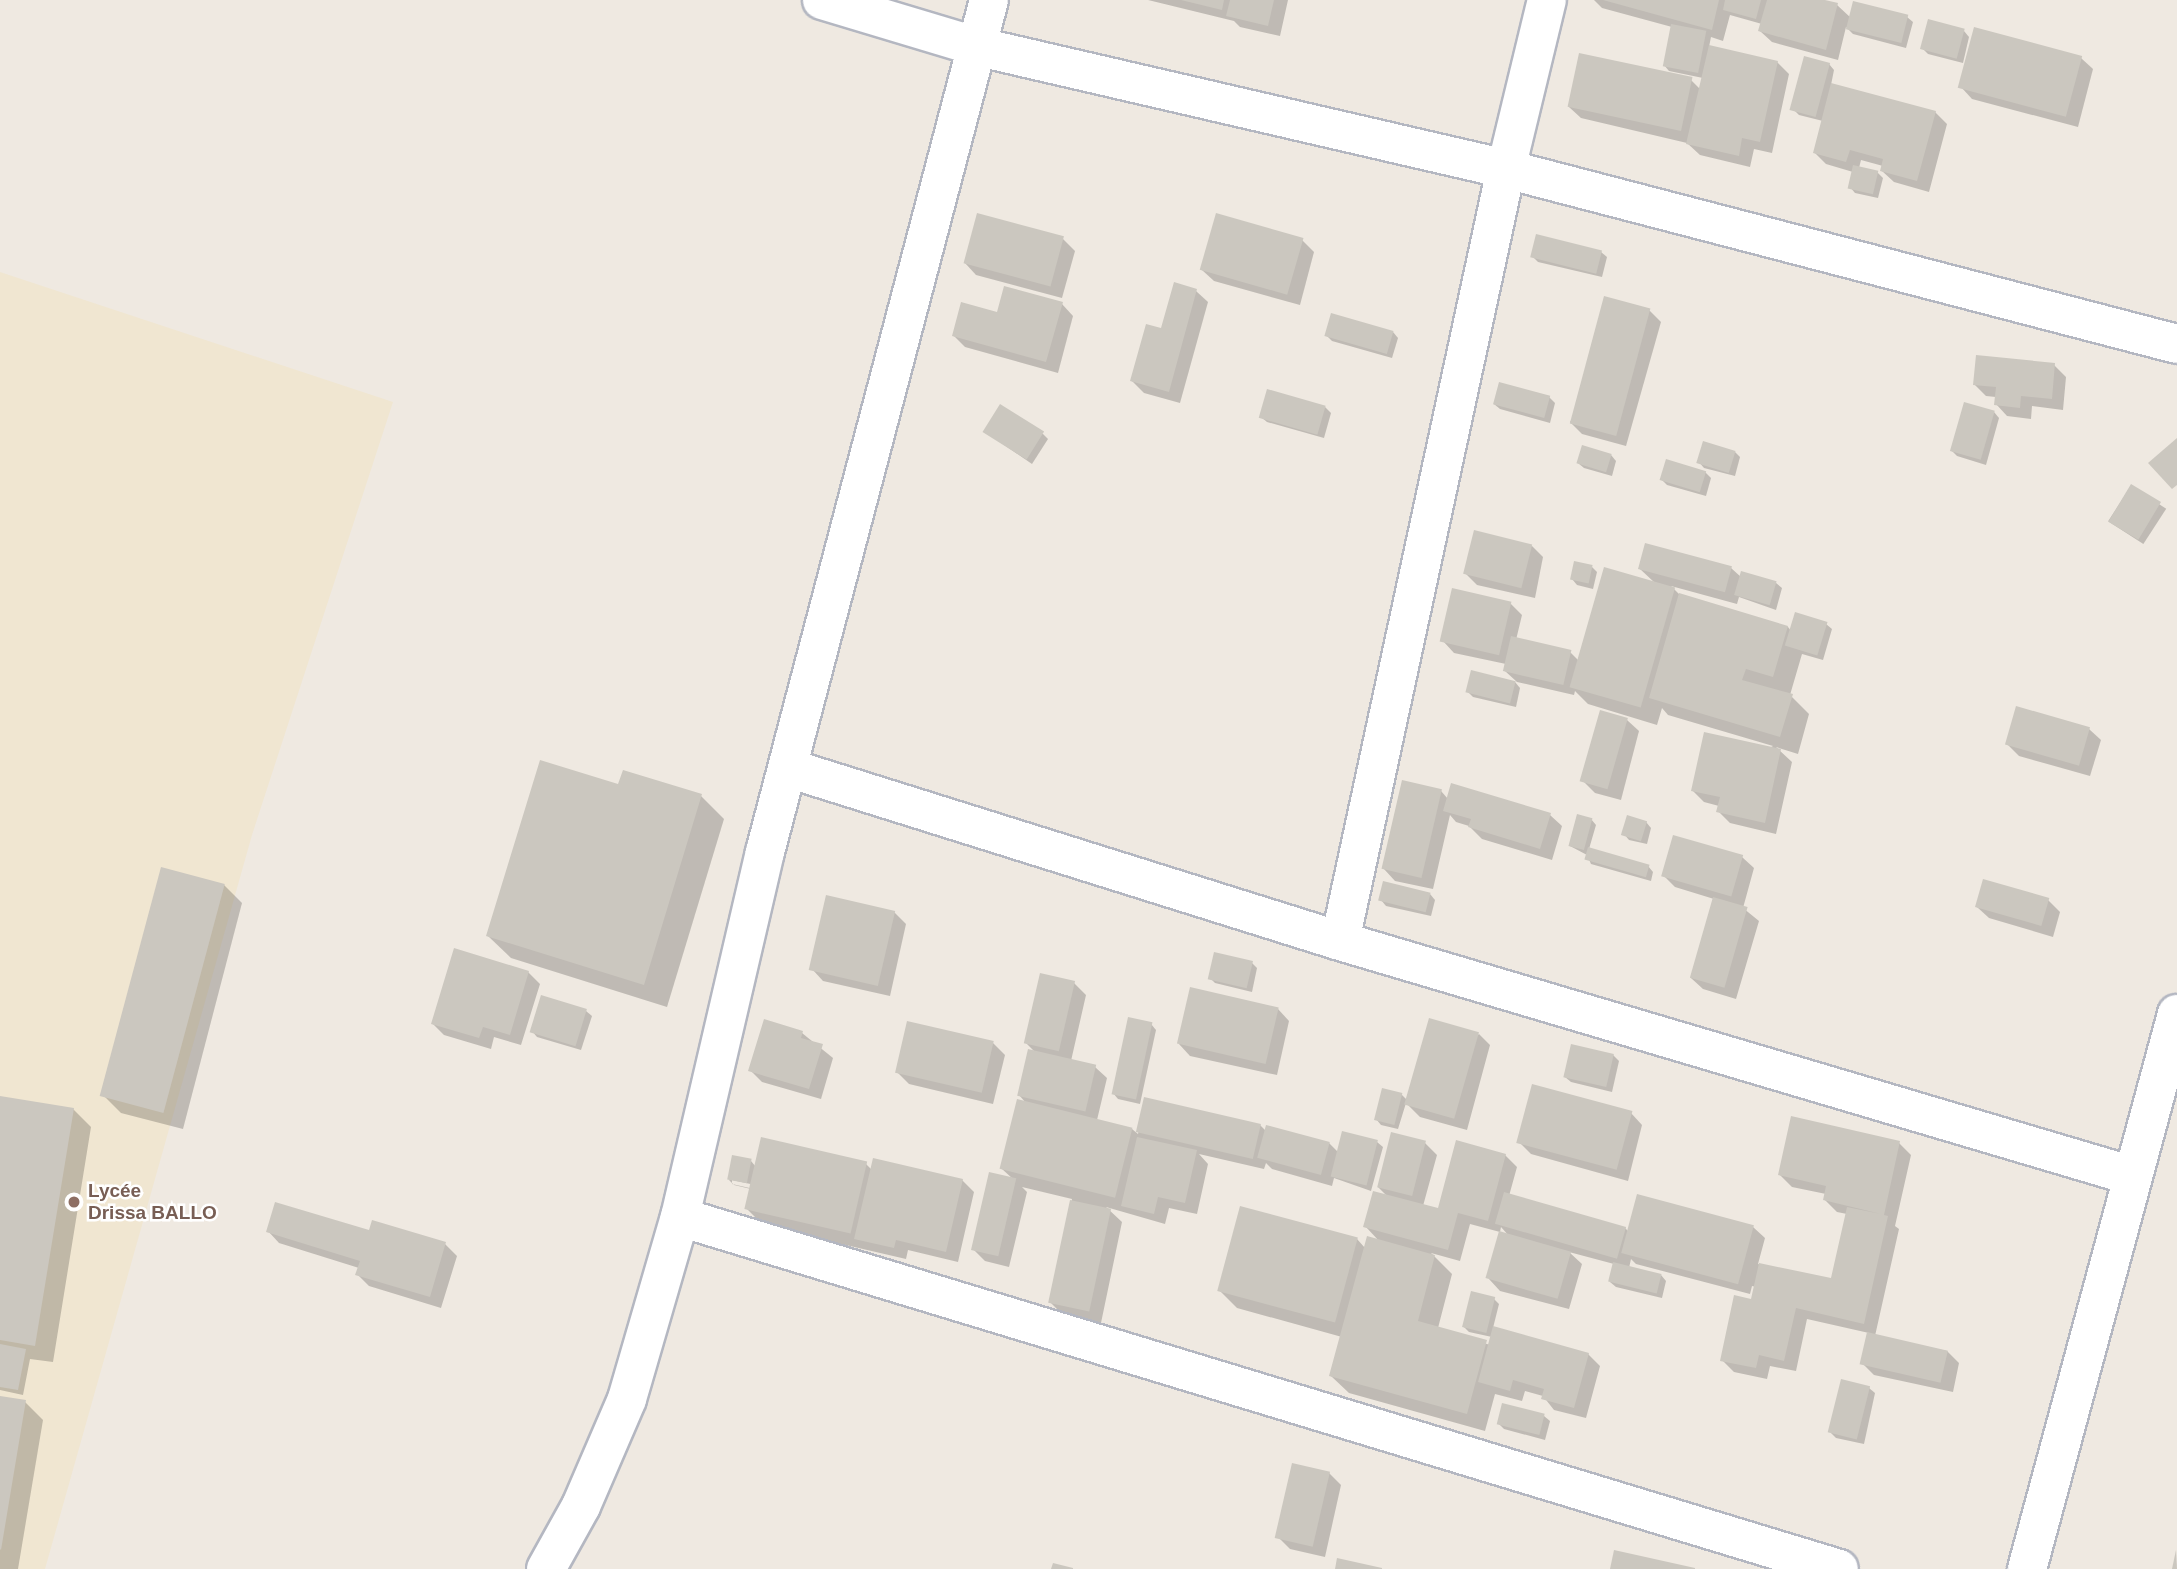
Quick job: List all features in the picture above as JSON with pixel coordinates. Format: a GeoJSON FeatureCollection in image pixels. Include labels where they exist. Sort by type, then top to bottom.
{"type":"FeatureCollection","features":[{"type":"Feature","properties":{"kind":"street"},"geometry":{"type":"LineString","coordinates":[[822,0],[975,46],[1506,169],[2177,344]]}},
{"type":"Feature","properties":{"kind":"street"},"geometry":{"type":"LineString","coordinates":[[546,1569],[581,1506],[627,1399],[680,1217],[765,852],[989,0]]}},
{"type":"Feature","properties":{"kind":"street"},"geometry":{"type":"LineString","coordinates":[[1340,941],[1506,169],[1547,0]]}},
{"type":"Feature","properties":{"kind":"street"},"geometry":{"type":"LineString","coordinates":[[788,768],[1340,941],[2133,1176]]}},
{"type":"Feature","properties":{"kind":"street"},"geometry":{"type":"LineString","coordinates":[[2027,1569],[2177,1014]]}},
{"type":"Feature","properties":{"kind":"street"},"geometry":{"type":"LineString","coordinates":[[680,1217],[1839,1569]]}},
{"type":"Feature","properties":{"kind":"shaded area","name":"Lycée Drissa BALLO"},"geometry":{"type":"Polygon","coordinates":[[[0,272],[393,402],[252,835],[45,1569],[0,1569],[0,272]]]}},
{"type":"Feature","properties":{"kind":"building"},"geometry":{"type":"Polygon","coordinates":[[[1181,0],[1224,0],[1222,10],[1181,0]]]}},
{"type":"Feature","properties":{"kind":"building"},"geometry":{"type":"Polygon","coordinates":[[[1230,0],[1274,0],[1268,26],[1226,16],[1230,0]]]}},
{"type":"Feature","properties":{"kind":"building"},"geometry":{"type":"Polygon","coordinates":[[[1603,0],[1719,0],[1712,30],[1603,0]]]}},
{"type":"Feature","properties":{"kind":"building"},"geometry":{"type":"Polygon","coordinates":[[[1725,0],[1761,0],[1756,19],[1723,10],[1725,0]]]}},
{"type":"Feature","properties":{"kind":"building"},"geometry":{"type":"Polygon","coordinates":[[[1767,0],[1825,0],[1838,3],[1826,50],[1758,31],[1767,0]]]}},
{"type":"Feature","properties":{"kind":"building"},"geometry":{"type":"Polygon","coordinates":[[[1853,1],[1908,15],[1901,43],[1846,29],[1853,1]]]}},
{"type":"Feature","properties":{"kind":"building"},"geometry":{"type":"Polygon","coordinates":[[[1928,19],[1965,29],[1957,59],[1920,49],[1928,19]]]}},
{"type":"Feature","properties":{"kind":"building"},"geometry":{"type":"Polygon","coordinates":[[[1671,24],[1706,31],[1698,73],[1663,66],[1671,24]]]}},
{"type":"Feature","properties":{"kind":"building"},"geometry":{"type":"Polygon","coordinates":[[[1974,27],[2082,56],[2066,117],[1958,88],[1974,27]]]}},
{"type":"Feature","properties":{"kind":"building"},"geometry":{"type":"Polygon","coordinates":[[[1709,45],[1778,61],[1760,142],[1742,138],[1739,156],[1686,144],[1709,45]]]}},
{"type":"Feature","properties":{"kind":"building"},"geometry":{"type":"Polygon","coordinates":[[[1579,53],[1692,77],[1681,131],[1568,107],[1579,53]]]}},
{"type":"Feature","properties":{"kind":"building"},"geometry":{"type":"Polygon","coordinates":[[[1804,56],[1830,63],[1816,117],[1790,110],[1804,56]]]}},
{"type":"Feature","properties":{"kind":"building"},"geometry":{"type":"Polygon","coordinates":[[[1831,83],[1936,111],[1917,181],[1880,171],[1883,159],[1850,150],[1846,162],[1813,153],[1831,83]]]}},
{"type":"Feature","properties":{"kind":"building"},"geometry":{"type":"Polygon","coordinates":[[[1853,165],[1878,171],[1873,194],[1848,188],[1853,165]]]}},
{"type":"Feature","properties":{"kind":"building"},"geometry":{"type":"Polygon","coordinates":[[[977,213],[1064,236],[1050,287],[964,263],[977,213]]]}},
{"type":"Feature","properties":{"kind":"building"},"geometry":{"type":"Polygon","coordinates":[[[1216,213],[1303,238],[1287,295],[1200,270],[1216,213]]]}},
{"type":"Feature","properties":{"kind":"building"},"geometry":{"type":"Polygon","coordinates":[[[1536,234],[1602,250],[1596,274],[1530,257],[1536,234]]]}},
{"type":"Feature","properties":{"kind":"building"},"geometry":{"type":"Polygon","coordinates":[[[1174,282],[1197,289],[1169,392],[1130,381],[1146,324],[1161,328],[1174,282]]]}},
{"type":"Feature","properties":{"kind":"building"},"geometry":{"type":"Polygon","coordinates":[[[1004,286],[1063,302],[1046,362],[952,336],[961,302],[997,312],[1004,286]]]}},
{"type":"Feature","properties":{"kind":"building"},"geometry":{"type":"Polygon","coordinates":[[[1604,296],[1650,308],[1616,436],[1570,424],[1604,296]]]}},
{"type":"Feature","properties":{"kind":"building"},"geometry":{"type":"Polygon","coordinates":[[[1331,313],[1393,331],[1387,354],[1324,336],[1331,313]]]}},
{"type":"Feature","properties":{"kind":"building"},"geometry":{"type":"Polygon","coordinates":[[[1976,355],[2055,363],[2052,399],[2021,396],[2020,408],[1994,405],[1996,387],[1973,385],[1976,355]]]}},
{"type":"Feature","properties":{"kind":"building"},"geometry":{"type":"Polygon","coordinates":[[[1499,382],[1550,396],[1544,418],[1493,404],[1499,382]]]}},
{"type":"Feature","properties":{"kind":"building"},"geometry":{"type":"Polygon","coordinates":[[[1267,389],[1326,406],[1317,435],[1259,418],[1267,389]]]}},
{"type":"Feature","properties":{"kind":"building"},"geometry":{"type":"Polygon","coordinates":[[[1964,402],[1995,411],[1981,460],[1950,451],[1964,402]]]}},
{"type":"Feature","properties":{"kind":"building"},"geometry":{"type":"Polygon","coordinates":[[[1000,404],[1044,432],[1027,460],[983,432],[1000,404]]]}},
{"type":"Feature","properties":{"kind":"building"},"geometry":{"type":"Polygon","coordinates":[[[2177,438],[2177,485],[2172,489],[2148,463],[2177,438]]]}},
{"type":"Feature","properties":{"kind":"building"},"geometry":{"type":"Polygon","coordinates":[[[1703,441],[1736,451],[1729,473],[1696,463],[1703,441]]]}},
{"type":"Feature","properties":{"kind":"building"},"geometry":{"type":"Polygon","coordinates":[[[1582,445],[1612,454],[1606,472],[1576,463],[1582,445]]]}},
{"type":"Feature","properties":{"kind":"building"},"geometry":{"type":"Polygon","coordinates":[[[1666,459],[1706,471],[1700,492],[1660,480],[1666,459]]]}},
{"type":"Feature","properties":{"kind":"building"},"geometry":{"type":"Polygon","coordinates":[[[2131,484],[2161,502],[2138,540],[2108,522],[2131,484]]]}},
{"type":"Feature","properties":{"kind":"building"},"geometry":{"type":"Polygon","coordinates":[[[1474,530],[1532,545],[1521,588],[1463,574],[1474,530]]]}},
{"type":"Feature","properties":{"kind":"building"},"geometry":{"type":"Polygon","coordinates":[[[1645,543],[1732,566],[1725,592],[1638,569],[1645,543]]]}},
{"type":"Feature","properties":{"kind":"building"},"geometry":{"type":"Polygon","coordinates":[[[1574,561],[1593,565],[1589,584],[1570,580],[1574,561]]]}},
{"type":"Feature","properties":{"kind":"building"},"geometry":{"type":"Polygon","coordinates":[[[1604,567],[1675,587],[1641,708],[1570,687],[1604,567]]]}},
{"type":"Feature","properties":{"kind":"building"},"geometry":{"type":"Polygon","coordinates":[[[1741,571],[1777,581],[1770,605],[1734,595],[1741,571]]]}},
{"type":"Feature","properties":{"kind":"building"},"geometry":{"type":"Polygon","coordinates":[[[1452,588],[1511,602],[1499,655],[1440,642],[1452,588]]]}},
{"type":"Feature","properties":{"kind":"building"},"geometry":{"type":"Polygon","coordinates":[[[1679,593],[1788,626],[1773,677],[1746,669],[1742,680],[1793,694],[1780,737],[1649,698],[1679,593]]]}},
{"type":"Feature","properties":{"kind":"building"},"geometry":{"type":"Polygon","coordinates":[[[1795,612],[1828,622],[1817,655],[1785,645],[1795,612]]]}},
{"type":"Feature","properties":{"kind":"building"},"geometry":{"type":"Polygon","coordinates":[[[1511,636],[1571,650],[1563,685],[1503,671],[1511,636]]]}},
{"type":"Feature","properties":{"kind":"building"},"geometry":{"type":"Polygon","coordinates":[[[1471,670],[1516,681],[1510,703],[1465,692],[1471,670]]]}},
{"type":"Feature","properties":{"kind":"building"},"geometry":{"type":"Polygon","coordinates":[[[2016,706],[2090,727],[2079,766],[2005,744],[2016,706]]]}},
{"type":"Feature","properties":{"kind":"building"},"geometry":{"type":"Polygon","coordinates":[[[1600,710],[1628,718],[1607,789],[1580,781],[1600,710]]]}},
{"type":"Feature","properties":{"kind":"building"},"geometry":{"type":"Polygon","coordinates":[[[1704,732],[1781,749],[1765,823],[1716,812],[1720,797],[1691,791],[1704,732]]]}},
{"type":"Feature","properties":{"kind":"building"},"geometry":{"type":"Polygon","coordinates":[[[540,760],[618,784],[623,770],[702,794],[644,985],[486,936],[540,760]]]}},
{"type":"Feature","properties":{"kind":"building"},"geometry":{"type":"Polygon","coordinates":[[[1402,780],[1442,789],[1421,878],[1382,869],[1402,780]]]}},
{"type":"Feature","properties":{"kind":"building"},"geometry":{"type":"Polygon","coordinates":[[[1451,783],[1551,813],[1540,849],[1468,827],[1471,819],[1443,811],[1451,783]]]}},
{"type":"Feature","properties":{"kind":"building"},"geometry":{"type":"Polygon","coordinates":[[[1577,814],[1592,818],[1584,850],[1568,846],[1577,814]]]}},
{"type":"Feature","properties":{"kind":"building"},"geometry":{"type":"Polygon","coordinates":[[[1627,815],[1647,821],[1641,841],[1621,835],[1627,815]]]}},
{"type":"Feature","properties":{"kind":"building"},"geometry":{"type":"Polygon","coordinates":[[[1673,835],[1743,855],[1731,896],[1661,876],[1673,835]]]}},
{"type":"Feature","properties":{"kind":"building"},"geometry":{"type":"Polygon","coordinates":[[[1588,847],[1650,865],[1646,877],[1584,859],[1588,847]]]}},
{"type":"Feature","properties":{"kind":"building"},"geometry":{"type":"Polygon","coordinates":[[[161,867],[225,884],[163,1113],[100,1096],[161,867]]]}},
{"type":"Feature","properties":{"kind":"building"},"geometry":{"type":"Polygon","coordinates":[[[1983,879],[2049,898],[2041,926],[1975,907],[1983,879]]]}},
{"type":"Feature","properties":{"kind":"building"},"geometry":{"type":"Polygon","coordinates":[[[1383,881],[1431,893],[1426,912],[1378,900],[1383,881]]]}},
{"type":"Feature","properties":{"kind":"building"},"geometry":{"type":"Polygon","coordinates":[[[826,895],[895,911],[878,986],[809,970],[826,895]]]}},
{"type":"Feature","properties":{"kind":"building"},"geometry":{"type":"Polygon","coordinates":[[[1713,897],[1748,907],[1724,988],[1690,978],[1713,897]]]}},
{"type":"Feature","properties":{"kind":"building"},"geometry":{"type":"Polygon","coordinates":[[[454,948],[529,971],[510,1035],[483,1027],[479,1038],[431,1024],[454,948]]]}},
{"type":"Feature","properties":{"kind":"building"},"geometry":{"type":"Polygon","coordinates":[[[1214,952],[1253,961],[1247,988],[1208,979],[1214,952]]]}},
{"type":"Feature","properties":{"kind":"building"},"geometry":{"type":"Polygon","coordinates":[[[1040,973],[1075,981],[1059,1051],[1024,1043],[1040,973]]]}},
{"type":"Feature","properties":{"kind":"building"},"geometry":{"type":"Polygon","coordinates":[[[1190,987],[1279,1007],[1266,1064],[1177,1044],[1190,987]]]}},
{"type":"Feature","properties":{"kind":"building"},"geometry":{"type":"Polygon","coordinates":[[[541,995],[587,1009],[576,1046],[530,1032],[541,995]]]}},
{"type":"Feature","properties":{"kind":"building"},"geometry":{"type":"Polygon","coordinates":[[[1128,1017],[1152,1022],[1136,1099],[1112,1094],[1128,1017]]]}},
{"type":"Feature","properties":{"kind":"building"},"geometry":{"type":"Polygon","coordinates":[[[1429,1018],[1479,1032],[1454,1119],[1404,1105],[1429,1018]]]}},
{"type":"Feature","properties":{"kind":"building"},"geometry":{"type":"Polygon","coordinates":[[[764,1019],[803,1031],[801,1038],[823,1044],[809,1089],[748,1071],[764,1019]]]}},
{"type":"Feature","properties":{"kind":"building"},"geometry":{"type":"Polygon","coordinates":[[[907,1021],[994,1041],[982,1093],[895,1073],[907,1021]]]}},
{"type":"Feature","properties":{"kind":"building"},"geometry":{"type":"Polygon","coordinates":[[[1571,1044],[1614,1054],[1606,1087],[1563,1077],[1571,1044]]]}},
{"type":"Feature","properties":{"kind":"building"},"geometry":{"type":"Polygon","coordinates":[[[1028,1049],[1096,1065],[1085,1112],[1017,1096],[1028,1049]]]}},
{"type":"Feature","properties":{"kind":"building"},"geometry":{"type":"Polygon","coordinates":[[[1532,1084],[1632,1111],[1617,1170],[1516,1143],[1532,1084]]]}},
{"type":"Feature","properties":{"kind":"building"},"geometry":{"type":"Polygon","coordinates":[[[1382,1088],[1402,1093],[1394,1125],[1374,1120],[1382,1088]]]}},
{"type":"Feature","properties":{"kind":"building"},"geometry":{"type":"Polygon","coordinates":[[[0,1096],[74,1108],[35,1346],[0,1340],[0,1096]]]}},
{"type":"Feature","properties":{"kind":"building"},"geometry":{"type":"Polygon","coordinates":[[[1144,1097],[1261,1124],[1253,1159],[1136,1132],[1144,1097]]]}},
{"type":"Feature","properties":{"kind":"building"},"geometry":{"type":"Polygon","coordinates":[[[1017,1099],[1132,1128],[1115,1198],[1000,1169],[1017,1099]]]}},
{"type":"Feature","properties":{"kind":"building"},"geometry":{"type":"Polygon","coordinates":[[[1791,1116],[1900,1141],[1884,1215],[1888,1216],[1864,1324],[1796,1308],[1784,1361],[1759,1355],[1756,1368],[1720,1361],[1734,1295],[1751,1299],[1759,1263],[1831,1278],[1847,1207],[1881,1214],[1823,1200],[1826,1186],[1778,1175],[1791,1116]]]}},
{"type":"Feature","properties":{"kind":"building"},"geometry":{"type":"Polygon","coordinates":[[[1266,1125],[1330,1142],[1321,1175],[1257,1158],[1266,1125]]]}},
{"type":"Feature","properties":{"kind":"building"},"geometry":{"type":"Polygon","coordinates":[[[1342,1131],[1378,1140],[1367,1186],[1331,1177],[1342,1131]]]}},
{"type":"Feature","properties":{"kind":"building"},"geometry":{"type":"Polygon","coordinates":[[[1391,1132],[1426,1141],[1412,1196],[1377,1187],[1391,1132]]]}},
{"type":"Feature","properties":{"kind":"building"},"geometry":{"type":"Polygon","coordinates":[[[761,1137],[867,1162],[851,1234],[744,1209],[761,1137]]]}},
{"type":"Feature","properties":{"kind":"building"},"geometry":{"type":"Polygon","coordinates":[[[1137,1137],[1197,1150],[1185,1203],[1158,1197],[1154,1214],[1121,1206],[1137,1137]]]}},
{"type":"Feature","properties":{"kind":"building"},"geometry":{"type":"Polygon","coordinates":[[[1456,1140],[1506,1154],[1488,1221],[1458,1213],[1448,1250],[1363,1227],[1373,1191],[1438,1208],[1456,1140]]]}},
{"type":"Feature","properties":{"kind":"building"},"geometry":{"type":"Polygon","coordinates":[[[732,1155],[752,1159],[747,1183],[727,1180],[732,1155]]]}},
{"type":"Feature","properties":{"kind":"building"},"geometry":{"type":"Polygon","coordinates":[[[873,1158],[963,1179],[946,1252],[896,1240],[894,1248],[854,1239],[873,1158]]]}},
{"type":"Feature","properties":{"kind":"building"},"geometry":{"type":"Polygon","coordinates":[[[989,1172],[1016,1178],[998,1256],[971,1250],[989,1172]]]}},
{"type":"Feature","properties":{"kind":"building"},"geometry":{"type":"Polygon","coordinates":[[[1504,1192],[1626,1227],[1617,1259],[1495,1224],[1504,1192]]]}},
{"type":"Feature","properties":{"kind":"building"},"geometry":{"type":"Polygon","coordinates":[[[1637,1194],[1754,1225],[1738,1284],[1621,1253],[1637,1194]]]}},
{"type":"Feature","properties":{"kind":"building"},"geometry":{"type":"Polygon","coordinates":[[[1070,1200],[1111,1209],[1089,1311],[1048,1303],[1070,1200]]]}},
{"type":"Feature","properties":{"kind":"building"},"geometry":{"type":"Polygon","coordinates":[[[275,1202],[369,1230],[372,1220],[446,1242],[430,1297],[355,1275],[360,1261],[266,1232],[275,1202]]]}},
{"type":"Feature","properties":{"kind":"building"},"geometry":{"type":"Polygon","coordinates":[[[1240,1206],[1358,1238],[1335,1323],[1217,1291],[1240,1206]]]}},
{"type":"Feature","properties":{"kind":"building"},"geometry":{"type":"Polygon","coordinates":[[[1499,1231],[1571,1252],[1558,1299],[1485,1278],[1499,1231]]]}},
{"type":"Feature","properties":{"kind":"building"},"geometry":{"type":"Polygon","coordinates":[[[1367,1236],[1435,1255],[1418,1321],[1487,1340],[1467,1414],[1329,1376],[1367,1236]]]}},
{"type":"Feature","properties":{"kind":"building"},"geometry":{"type":"Polygon","coordinates":[[[1613,1262],[1662,1274],[1657,1294],[1608,1281],[1613,1262]]]}},
{"type":"Feature","properties":{"kind":"building"},"geometry":{"type":"Polygon","coordinates":[[[1471,1291],[1495,1297],[1486,1333],[1462,1327],[1471,1291]]]}},
{"type":"Feature","properties":{"kind":"building"},"geometry":{"type":"Polygon","coordinates":[[[1493,1326],[1589,1353],[1574,1408],[1541,1399],[1544,1389],[1513,1380],[1510,1391],[1478,1382],[1493,1326]]]}},
{"type":"Feature","properties":{"kind":"building"},"geometry":{"type":"Polygon","coordinates":[[[1867,1332],[1948,1351],[1940,1383],[1860,1364],[1867,1332]]]}},
{"type":"Feature","properties":{"kind":"building"},"geometry":{"type":"Polygon","coordinates":[[[0,1344],[26,1349],[18,1390],[0,1387],[0,1344]]]}},
{"type":"Feature","properties":{"kind":"building"},"geometry":{"type":"Polygon","coordinates":[[[1841,1379],[1870,1386],[1857,1440],[1828,1432],[1841,1379]]]}},
{"type":"Feature","properties":{"kind":"building"},"geometry":{"type":"Polygon","coordinates":[[[0,1396],[26,1400],[1,1550],[0,1549],[0,1396]]]}},
{"type":"Feature","properties":{"kind":"building"},"geometry":{"type":"Polygon","coordinates":[[[1502,1403],[1545,1414],[1539,1435],[1497,1424],[1502,1403]]]}},
{"type":"Feature","properties":{"kind":"building"},"geometry":{"type":"Polygon","coordinates":[[[1292,1463],[1330,1472],[1313,1547],[1275,1538],[1292,1463]]]}},
{"type":"Feature","properties":{"kind":"building"},"geometry":{"type":"Polygon","coordinates":[[[1614,1550],[1695,1568],[1695,1569],[1610,1569],[1614,1550]]]}},
{"type":"Feature","properties":{"kind":"building"},"geometry":{"type":"Polygon","coordinates":[[[2176,1550],[2177,1569],[2172,1569],[2176,1550]]]}},
{"type":"Feature","properties":{"kind":"building"},"geometry":{"type":"Polygon","coordinates":[[[1337,1558],[1382,1568],[1382,1569],[1335,1569],[1337,1558]]]}},
{"type":"Feature","properties":{"kind":"building"},"geometry":{"type":"Polygon","coordinates":[[[1053,1563],[1073,1568],[1073,1569],[1051,1569],[1053,1563]]]}},
{"type":"Feature","properties":{"kind":"place","name":"Lycée Drissa BALLO"},"geometry":{"type":"Point","coordinates":[74,1202]}}]}
